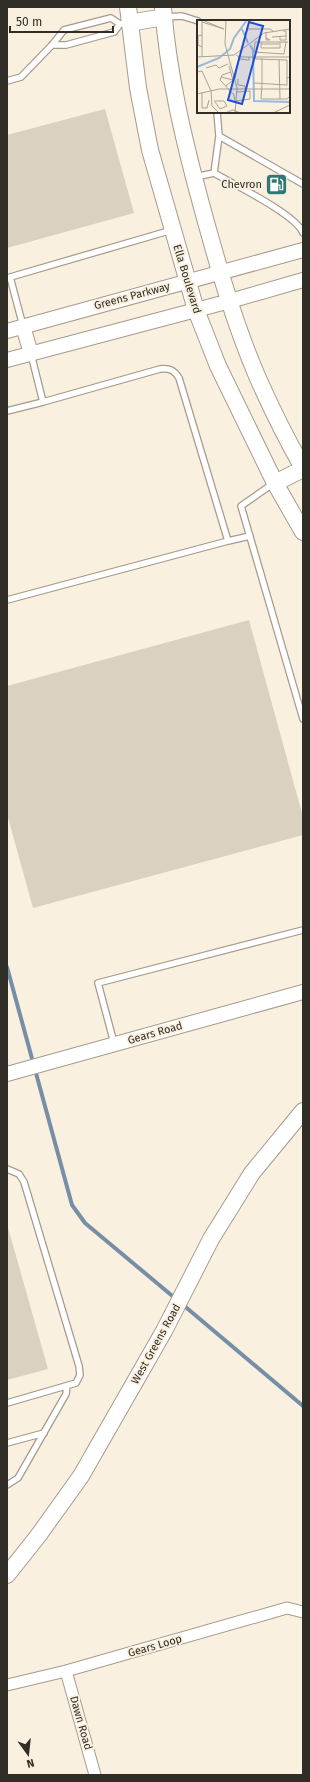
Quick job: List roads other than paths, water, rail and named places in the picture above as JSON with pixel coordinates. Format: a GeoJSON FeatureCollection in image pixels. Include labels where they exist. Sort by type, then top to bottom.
{"type":"FeatureCollection","features":[{"type":"Feature","properties":{"kind":"main road","name":"Ella Boulevard"},"geometry":{"type":"LineString","coordinates":[[128,7],[125,24],[148,142],[186,281],[218,366],[275,483],[303,532]]}},
{"type":"Feature","properties":{"kind":"main road"},"geometry":{"type":"LineString","coordinates":[[125,24],[164,12],[174,89],[194,177],[220,272],[257,377],[280,426],[303,469],[275,483]]}},
{"type":"Feature","properties":{"kind":"main road","name":"West Greens Road"},"geometry":{"type":"LineString","coordinates":[[7,1575],[38,1536],[81,1476],[164,1331],[211,1239],[252,1173],[303,1111]]}},
{"type":"Feature","properties":{"kind":"street","name":"Greens Parkway"},"geometry":{"type":"LineString","coordinates":[[7,331],[303,250]]}},
{"type":"Feature","properties":{"kind":"street"},"geometry":{"type":"LineString","coordinates":[[7,360],[230,301],[303,280]]}},
{"type":"Feature","properties":{"kind":"street"},"geometry":{"type":"LineString","coordinates":[[23,326],[31,354]]}},
{"type":"Feature","properties":{"kind":"street","name":"Gears Road"},"geometry":{"type":"LineString","coordinates":[[11,1073],[303,992]]}},
{"type":"Feature","properties":{"kind":"street","name":"Gears Loop"},"geometry":{"type":"LineString","coordinates":[[7,1685],[66,1671],[287,1608],[303,1612]]}},
{"type":"Feature","properties":{"kind":"street","name":"Dawn Road"},"geometry":{"type":"LineString","coordinates":[[66,1671],[95,1775]]}},
{"type":"Feature","properties":{"kind":"lane"},"geometry":{"type":"LineString","coordinates":[[164,12],[197,21]]}},
{"type":"Feature","properties":{"kind":"lane"},"geometry":{"type":"LineString","coordinates":[[7,81],[21,76],[52,46],[64,30],[111,18],[125,24]]}},
{"type":"Feature","properties":{"kind":"lane"},"geometry":{"type":"LineString","coordinates":[[52,46],[66,46],[114,32],[125,24]]}},
{"type":"Feature","properties":{"kind":"lane"},"geometry":{"type":"LineString","coordinates":[[214,173],[218,136],[217,113]]}},
{"type":"Feature","properties":{"kind":"lane"},"geometry":{"type":"LineString","coordinates":[[218,136],[303,184]]}},
{"type":"Feature","properties":{"kind":"lane"},"geometry":{"type":"LineString","coordinates":[[194,177],[214,173],[301,224],[303,233]]}},
{"type":"Feature","properties":{"kind":"lane"},"geometry":{"type":"LineString","coordinates":[[23,326],[9,277],[172,230]]}},
{"type":"Feature","properties":{"kind":"lane"},"geometry":{"type":"LineString","coordinates":[[31,354],[43,402]]}},
{"type":"Feature","properties":{"kind":"lane"},"geometry":{"type":"LineString","coordinates":[[7,411],[160,369],[169,368],[175,371],[179,378],[228,541]]}},
{"type":"Feature","properties":{"kind":"lane"},"geometry":{"type":"LineString","coordinates":[[275,483],[241,506],[303,719]]}},
{"type":"Feature","properties":{"kind":"lane"},"geometry":{"type":"LineString","coordinates":[[7,600],[250,536]]}},
{"type":"Feature","properties":{"kind":"lane"},"geometry":{"type":"LineString","coordinates":[[114,1044],[98,983],[303,930]]}},
{"type":"Feature","properties":{"kind":"lane"},"geometry":{"type":"LineString","coordinates":[[7,1169],[19,1174],[24,1182],[79,1366],[80,1375],[76,1383],[7,1403]]}},
{"type":"Feature","properties":{"kind":"lane"},"geometry":{"type":"LineString","coordinates":[[7,1485],[18,1478],[66,1394],[67,1386]]}},
{"type":"Feature","properties":{"kind":"lane"},"geometry":{"type":"LineString","coordinates":[[7,1443],[44,1433]]}},
{"type":"Feature","properties":{"kind":"waterway"},"geometry":{"type":"LineString","coordinates":[[7,967],[72,1205],[85,1223],[176,1299]]}},
{"type":"Feature","properties":{"kind":"waterway"},"geometry":{"type":"LineString","coordinates":[[182,1304],[303,1406]]}},
{"type":"Feature","properties":{"kind":"place","name":"Chevron"},"geometry":{"type":"Point","coordinates":[277,184]}}]}
